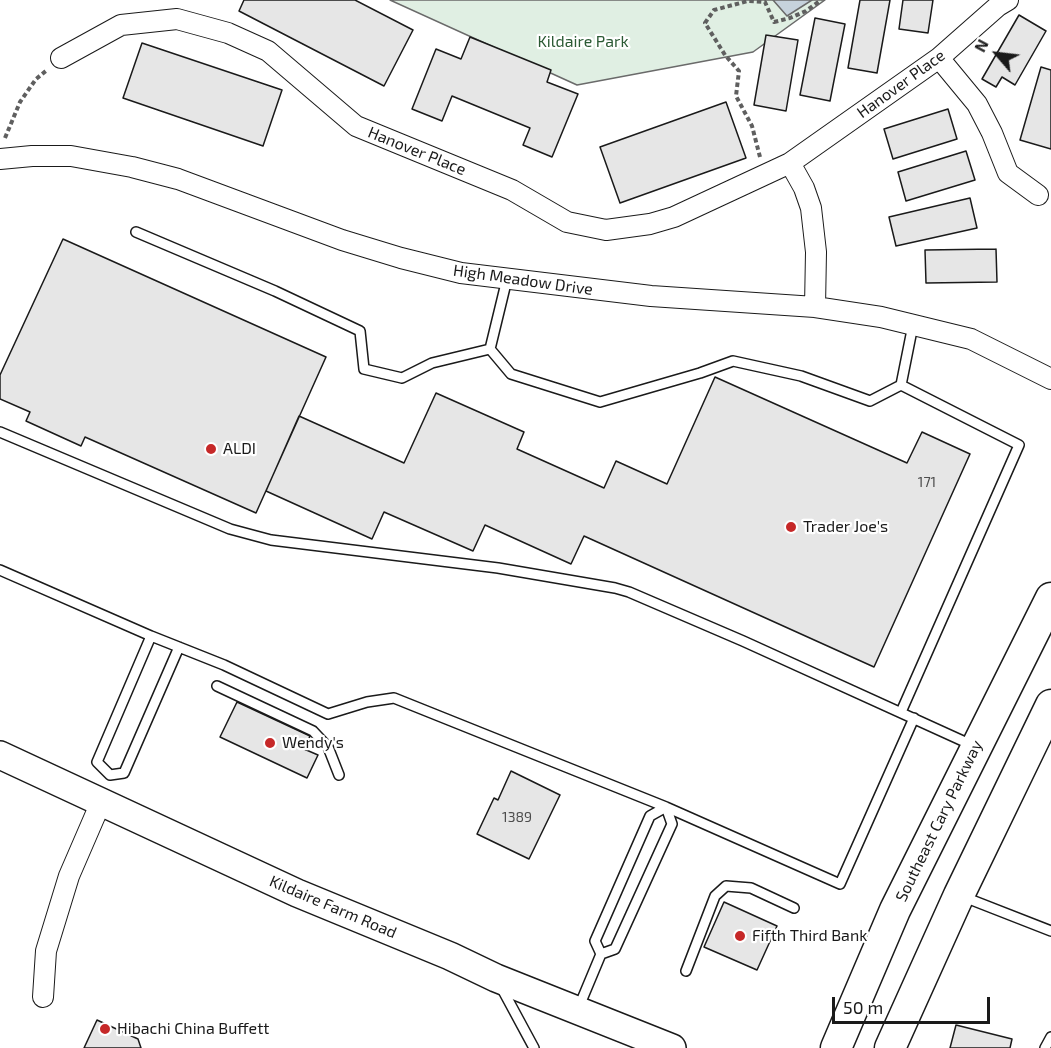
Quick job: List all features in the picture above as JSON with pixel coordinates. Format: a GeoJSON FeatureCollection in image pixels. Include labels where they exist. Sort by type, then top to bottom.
{"type":"FeatureCollection","features":[{"type":"Feature","properties":{"kind":"main road","name":"Southeast Cary Parkway"},"geometry":{"type":"LineString","coordinates":[[836,1048],[895,910],[1051,598]]}},
{"type":"Feature","properties":{"kind":"main road"},"geometry":{"type":"LineString","coordinates":[[890,1048],[959,895],[1051,705]]}},
{"type":"Feature","properties":{"kind":"main road","name":"Kildaire Farm Road"},"geometry":{"type":"LineString","coordinates":[[0,755],[106,789],[297,893],[577,1010],[653,1045]]}},
{"type":"Feature","properties":{"kind":"street","name":"Hanover Place"},"geometry":{"type":"LineString","coordinates":[[61,58],[121,25],[177,19],[228,33],[268,51],[356,126],[512,190],[567,222],[606,230],[627,228],[674,217],[790,163],[939,58],[1008,0]]}},
{"type":"Feature","properties":{"kind":"street"},"geometry":{"type":"LineString","coordinates":[[939,58],[977,104],[1008,173],[1038,195]]}},
{"type":"Feature","properties":{"kind":"street","name":"High Meadow Drive"},"geometry":{"type":"LineString","coordinates":[[0,159],[71,156],[132,166],[178,179],[342,240],[461,273],[651,296],[815,307],[881,317],[971,339],[1051,379]]}},
{"type":"Feature","properties":{"kind":"street"},"geometry":{"type":"LineString","coordinates":[[790,163],[804,188],[811,208],[816,252],[815,307]]}},
{"type":"Feature","properties":{"kind":"street"},"geometry":{"type":"LineString","coordinates":[[43,997],[46,951],[69,876],[106,789]]}},
{"type":"Feature","properties":{"kind":"lane"},"geometry":{"type":"LineString","coordinates":[[136,232],[275,291],[360,331],[364,369],[402,378],[432,363],[490,349]]}},
{"type":"Feature","properties":{"kind":"lane"},"geometry":{"type":"LineString","coordinates":[[490,349],[507,279]]}},
{"type":"Feature","properties":{"kind":"lane"},"geometry":{"type":"LineString","coordinates":[[901,385],[913,325]]}},
{"type":"Feature","properties":{"kind":"lane"},"geometry":{"type":"LineString","coordinates":[[490,349],[511,375],[600,402],[733,361],[801,376],[870,401],[901,385]]}},
{"type":"Feature","properties":{"kind":"lane"},"geometry":{"type":"LineString","coordinates":[[901,385],[1018,445],[901,712]]}},
{"type":"Feature","properties":{"kind":"lane"},"geometry":{"type":"LineString","coordinates":[[0,432],[230,529],[271,540],[498,568],[629,592],[976,747]]}},
{"type":"Feature","properties":{"kind":"lane"},"geometry":{"type":"LineString","coordinates":[[0,570],[151,636],[224,665],[328,714],[367,702],[394,698],[666,807],[840,884],[914,718]]}},
{"type":"Feature","properties":{"kind":"lane"},"geometry":{"type":"LineString","coordinates":[[151,636],[97,762],[106,789],[124,773],[179,647]]}},
{"type":"Feature","properties":{"kind":"lane"},"geometry":{"type":"LineString","coordinates":[[217,686],[313,731],[328,747],[339,775]]}},
{"type":"Feature","properties":{"kind":"lane"},"geometry":{"type":"LineString","coordinates":[[601,954],[595,941],[650,816],[666,807]]}},
{"type":"Feature","properties":{"kind":"lane"},"geometry":{"type":"LineString","coordinates":[[577,1010],[601,954],[615,949],[672,824],[666,807]]}},
{"type":"Feature","properties":{"kind":"lane"},"geometry":{"type":"LineString","coordinates":[[686,971],[715,896],[726,886],[751,888],[794,908]]}},
{"type":"Feature","properties":{"kind":"lane"},"geometry":{"type":"LineString","coordinates":[[959,895],[1051,931]]}},
{"type":"Feature","properties":{"kind":"lane"},"geometry":{"type":"LineString","coordinates":[[496,978],[534,1048]]}},
{"type":"Feature","properties":{"kind":"lane"},"geometry":{"type":"LineString","coordinates":[[1045,1048],[1051,1037]]}},
{"type":"Feature","properties":{"kind":"path"},"geometry":{"type":"LineString","coordinates":[[765,174],[752,126],[736,96],[739,71],[725,55],[705,23],[714,10],[748,1],[765,2],[774,22],[806,11],[821,0]]}},
{"type":"Feature","properties":{"kind":"path"},"geometry":{"type":"LineString","coordinates":[[5,138],[26,93],[36,79],[61,58]]}},
{"type":"Feature","properties":{"kind":"green space","name":"Kildaire Park"},"geometry":{"type":"Polygon","coordinates":[[[390,0],[825,0],[753,52],[577,85],[390,0]]]}},
{"type":"Feature","properties":{"kind":"shaded area"},"geometry":{"type":"Polygon","coordinates":[[[773,0],[812,0],[787,16],[773,0]]]}},
{"type":"Feature","properties":{"kind":"building"},"geometry":{"type":"Polygon","coordinates":[[[244,0],[355,0],[413,30],[384,86],[239,11],[244,0]]]}},
{"type":"Feature","properties":{"kind":"building"},"geometry":{"type":"Polygon","coordinates":[[[860,0],[890,0],[877,73],[848,68],[860,0]]]}},
{"type":"Feature","properties":{"kind":"building"},"geometry":{"type":"Polygon","coordinates":[[[903,0],[933,0],[928,33],[899,29],[903,0]]]}},
{"type":"Feature","properties":{"kind":"building"},"geometry":{"type":"Polygon","coordinates":[[[1019,15],[1046,31],[1015,85],[1002,77],[996,87],[982,79],[1019,15]]]}},
{"type":"Feature","properties":{"kind":"building"},"geometry":{"type":"Polygon","coordinates":[[[815,18],[845,24],[830,101],[800,95],[815,18]]]}},
{"type":"Feature","properties":{"kind":"building"},"geometry":{"type":"Polygon","coordinates":[[[766,35],[798,40],[786,111],[754,105],[766,35]]]}},
{"type":"Feature","properties":{"kind":"building"},"geometry":{"type":"Polygon","coordinates":[[[470,37],[551,70],[547,82],[578,94],[552,157],[523,145],[530,128],[452,96],[442,121],[412,109],[436,49],[461,59],[470,37]]]}},
{"type":"Feature","properties":{"kind":"building"},"geometry":{"type":"Polygon","coordinates":[[[142,43],[282,90],[263,146],[123,98],[142,43]]]}},
{"type":"Feature","properties":{"kind":"building"},"geometry":{"type":"Polygon","coordinates":[[[1041,67],[1051,70],[1051,149],[1020,140],[1041,67]]]}},
{"type":"Feature","properties":{"kind":"building"},"geometry":{"type":"Polygon","coordinates":[[[726,102],[746,158],[620,203],[600,147],[726,102]]]}},
{"type":"Feature","properties":{"kind":"building"},"geometry":{"type":"Polygon","coordinates":[[[948,109],[957,139],[893,159],[884,129],[948,109]]]}},
{"type":"Feature","properties":{"kind":"building"},"geometry":{"type":"Polygon","coordinates":[[[966,151],[975,180],[906,201],[898,172],[966,151]]]}},
{"type":"Feature","properties":{"kind":"building"},"geometry":{"type":"Polygon","coordinates":[[[970,198],[977,228],[896,246],[889,217],[970,198]]]}},
{"type":"Feature","properties":{"kind":"building"},"geometry":{"type":"Polygon","coordinates":[[[63,239],[326,357],[256,513],[85,437],[81,446],[26,421],[30,412],[0,399],[0,375],[63,239]]]}},
{"type":"Feature","properties":{"kind":"building"},"geometry":{"type":"Polygon","coordinates":[[[996,249],[997,282],[926,283],[925,250],[996,249]]]}},
{"type":"Feature","properties":{"kind":"building"},"geometry":{"type":"Polygon","coordinates":[[[715,377],[907,463],[922,432],[970,454],[874,667],[584,536],[571,564],[485,525],[473,551],[384,512],[372,539],[266,491],[299,416],[404,463],[436,393],[524,432],[517,449],[604,488],[616,461],[667,484],[715,377]]]}},
{"type":"Feature","properties":{"kind":"building","name":"Wendy's"},"geometry":{"type":"Polygon","coordinates":[[[237,702],[310,736],[304,749],[318,755],[307,778],[220,737],[237,702]]]}},
{"type":"Feature","properties":{"kind":"building"},"geometry":{"type":"Polygon","coordinates":[[[511,771],[560,795],[529,859],[477,834],[494,798],[498,800],[511,771]]]}},
{"type":"Feature","properties":{"kind":"building","name":"Fifth Third Bank"},"geometry":{"type":"Polygon","coordinates":[[[724,902],[777,926],[757,970],[704,947],[724,902]]]}},
{"type":"Feature","properties":{"kind":"building","name":"Hibachi China Buffett"},"geometry":{"type":"Polygon","coordinates":[[[97,1020],[138,1039],[141,1048],[84,1048],[97,1020]]]}},
{"type":"Feature","properties":{"kind":"building"},"geometry":{"type":"Polygon","coordinates":[[[956,1025],[1012,1039],[1010,1048],[950,1048],[956,1025]]]}},
{"type":"Feature","properties":{"kind":"place","name":"ALDI"},"geometry":{"type":"Point","coordinates":[211,449]}},
{"type":"Feature","properties":{"kind":"place","name":"Trader Joe's"},"geometry":{"type":"Point","coordinates":[791,527]}},
{"type":"Feature","properties":{"kind":"place","name":"Wendy's"},"geometry":{"type":"Point","coordinates":[270,743]}},
{"type":"Feature","properties":{"kind":"place","name":"Fifth Third Bank"},"geometry":{"type":"Point","coordinates":[740,936]}},
{"type":"Feature","properties":{"kind":"place","name":"Hibachi China Buffett"},"geometry":{"type":"Point","coordinates":[105,1029]}}]}
